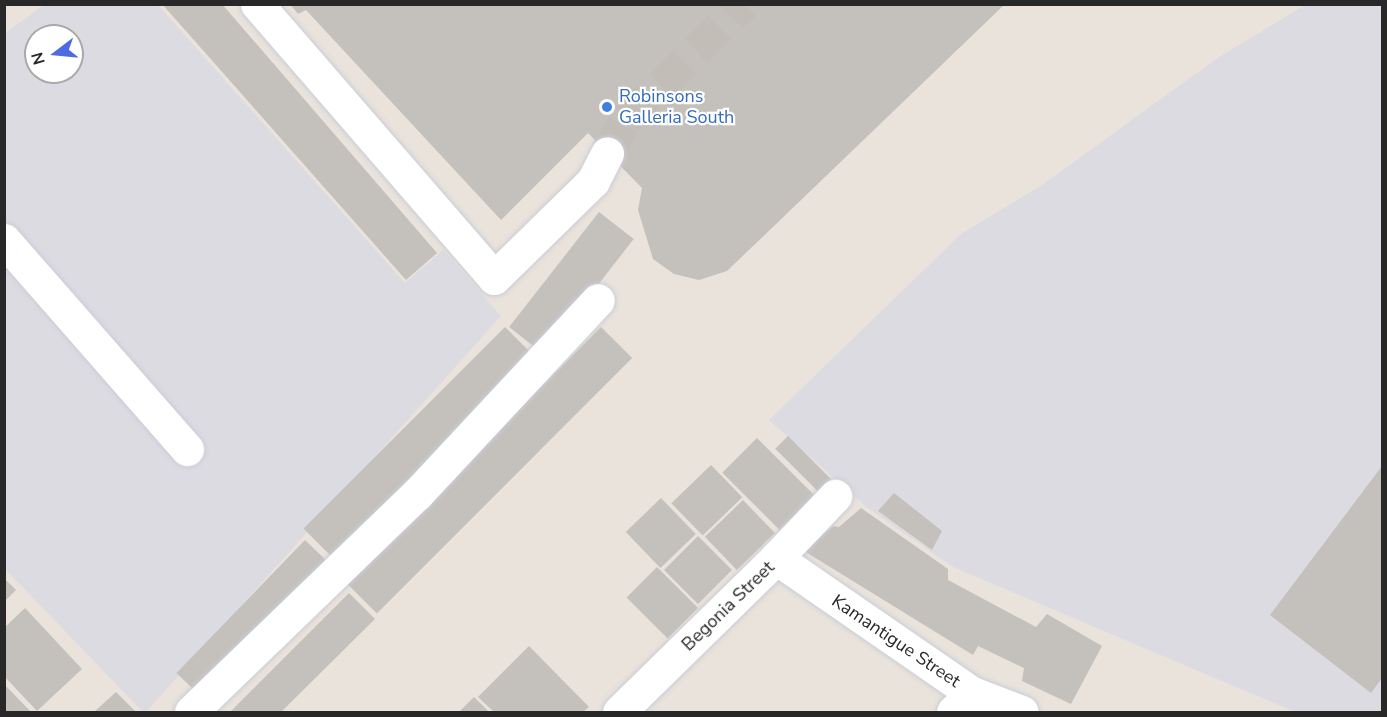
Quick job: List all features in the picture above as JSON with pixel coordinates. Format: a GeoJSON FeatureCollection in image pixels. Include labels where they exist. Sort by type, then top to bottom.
{"type":"FeatureCollection","features":[{"type":"Feature","properties":{"kind":"street"},"geometry":{"type":"LineString","coordinates":[[257,4],[494,278],[593,181],[607,153]]}},
{"type":"Feature","properties":{"kind":"street"},"geometry":{"type":"LineString","coordinates":[[4,240],[187,449]]}},
{"type":"Feature","properties":{"kind":"street"},"geometry":{"type":"LineString","coordinates":[[191,712],[417,494],[598,300]]}},
{"type":"Feature","properties":{"kind":"street","name":"Begonia Street"},"geometry":{"type":"LineString","coordinates":[[619,712],[776,558],[835,496]]}},
{"type":"Feature","properties":{"kind":"street","name":"Kamantigue Street"},"geometry":{"type":"LineString","coordinates":[[776,558],[962,703],[1022,712]]}},
{"type":"Feature","properties":{"kind":"shaded area"},"geometry":{"type":"Polygon","coordinates":[[[44,5],[158,5],[405,283],[443,250],[501,316],[146,712],[143,712],[5,569],[4,34],[44,5]]]}},
{"type":"Feature","properties":{"kind":"shaded area"},"geometry":{"type":"Polygon","coordinates":[[[1305,5],[1382,5],[1382,712],[1295,712],[953,567],[865,506],[769,420],[961,234],[1042,185],[1219,57],[1305,5]]]}},
{"type":"Feature","properties":{"kind":"building"},"geometry":{"type":"Polygon","coordinates":[[[162,4],[222,4],[437,253],[406,280],[162,4]]]}},
{"type":"Feature","properties":{"kind":"building","name":"Robinsons Galleria South"},"geometry":{"type":"Polygon","coordinates":[[[290,4],[1005,4],[727,271],[699,280],[674,274],[653,259],[638,210],[642,188],[588,133],[501,220],[306,10],[298,14],[290,4]]]}},
{"type":"Feature","properties":{"kind":"building"},"geometry":{"type":"Polygon","coordinates":[[[599,212],[634,239],[544,354],[509,327],[599,212]]]}},
{"type":"Feature","properties":{"kind":"building"},"geometry":{"type":"Polygon","coordinates":[[[505,327],[534,356],[332,558],[303,529],[505,327]]]}},
{"type":"Feature","properties":{"kind":"building"},"geometry":{"type":"Polygon","coordinates":[[[601,327],[632,358],[377,613],[346,582],[601,327]]]}},
{"type":"Feature","properties":{"kind":"building"},"geometry":{"type":"Polygon","coordinates":[[[788,436],[831,479],[818,492],[775,449],[788,436]]]}},
{"type":"Feature","properties":{"kind":"building"},"geometry":{"type":"Polygon","coordinates":[[[757,438],[814,495],[780,530],[722,473],[757,438]]]}},
{"type":"Feature","properties":{"kind":"building"},"geometry":{"type":"Polygon","coordinates":[[[711,465],[742,497],[703,536],[671,503],[711,465]]]}},
{"type":"Feature","properties":{"kind":"building"},"geometry":{"type":"Polygon","coordinates":[[[1382,466],[1382,678],[1371,693],[1270,615],[1382,466]]]}},
{"type":"Feature","properties":{"kind":"building"},"geometry":{"type":"Polygon","coordinates":[[[894,493],[942,531],[932,550],[878,511],[894,493]]]}},
{"type":"Feature","properties":{"kind":"building"},"geometry":{"type":"Polygon","coordinates":[[[661,498],[696,534],[660,568],[626,532],[661,498]]]}},
{"type":"Feature","properties":{"kind":"building"},"geometry":{"type":"Polygon","coordinates":[[[743,500],[775,533],[737,570],[705,537],[743,500]]]}},
{"type":"Feature","properties":{"kind":"building"},"geometry":{"type":"Polygon","coordinates":[[[861,508],[948,569],[948,580],[1036,627],[1047,614],[1102,646],[1071,704],[1022,681],[1024,668],[978,646],[973,655],[804,551],[833,526],[839,527],[861,508]]]}},
{"type":"Feature","properties":{"kind":"building"},"geometry":{"type":"Polygon","coordinates":[[[698,536],[732,570],[698,604],[664,570],[698,536]]]}},
{"type":"Feature","properties":{"kind":"building"},"geometry":{"type":"Polygon","coordinates":[[[305,540],[328,562],[200,695],[176,673],[305,540]]]}},
{"type":"Feature","properties":{"kind":"building"},"geometry":{"type":"Polygon","coordinates":[[[657,567],[698,608],[668,638],[627,597],[657,567]]]}},
{"type":"Feature","properties":{"kind":"building"},"geometry":{"type":"Polygon","coordinates":[[[4,578],[16,590],[4,602],[4,578]]]}},
{"type":"Feature","properties":{"kind":"building"},"geometry":{"type":"Polygon","coordinates":[[[349,593],[375,619],[281,712],[230,712],[349,593]]]}},
{"type":"Feature","properties":{"kind":"building"},"geometry":{"type":"Polygon","coordinates":[[[25,608],[82,669],[37,711],[4,676],[4,628],[25,608]]]}},
{"type":"Feature","properties":{"kind":"building"},"geometry":{"type":"Polygon","coordinates":[[[529,646],[589,707],[583,712],[494,712],[478,697],[529,646]]]}},
{"type":"Feature","properties":{"kind":"building"},"geometry":{"type":"Polygon","coordinates":[[[4,684],[31,712],[4,712],[4,684]]]}},
{"type":"Feature","properties":{"kind":"building"},"geometry":{"type":"Polygon","coordinates":[[[116,692],[136,712],[94,712],[116,692]]]}},
{"type":"Feature","properties":{"kind":"building"},"geometry":{"type":"Polygon","coordinates":[[[474,697],[489,712],[459,712],[474,697]]]}},
{"type":"Feature","properties":{"kind":"tunnel"},"geometry":{"type":"LineString","coordinates":[[607,153],[626,119],[744,4]]}},
{"type":"Feature","properties":{"kind":"place","name":"Robinsons Galleria South"},"geometry":{"type":"Point","coordinates":[607,107]}}]}
